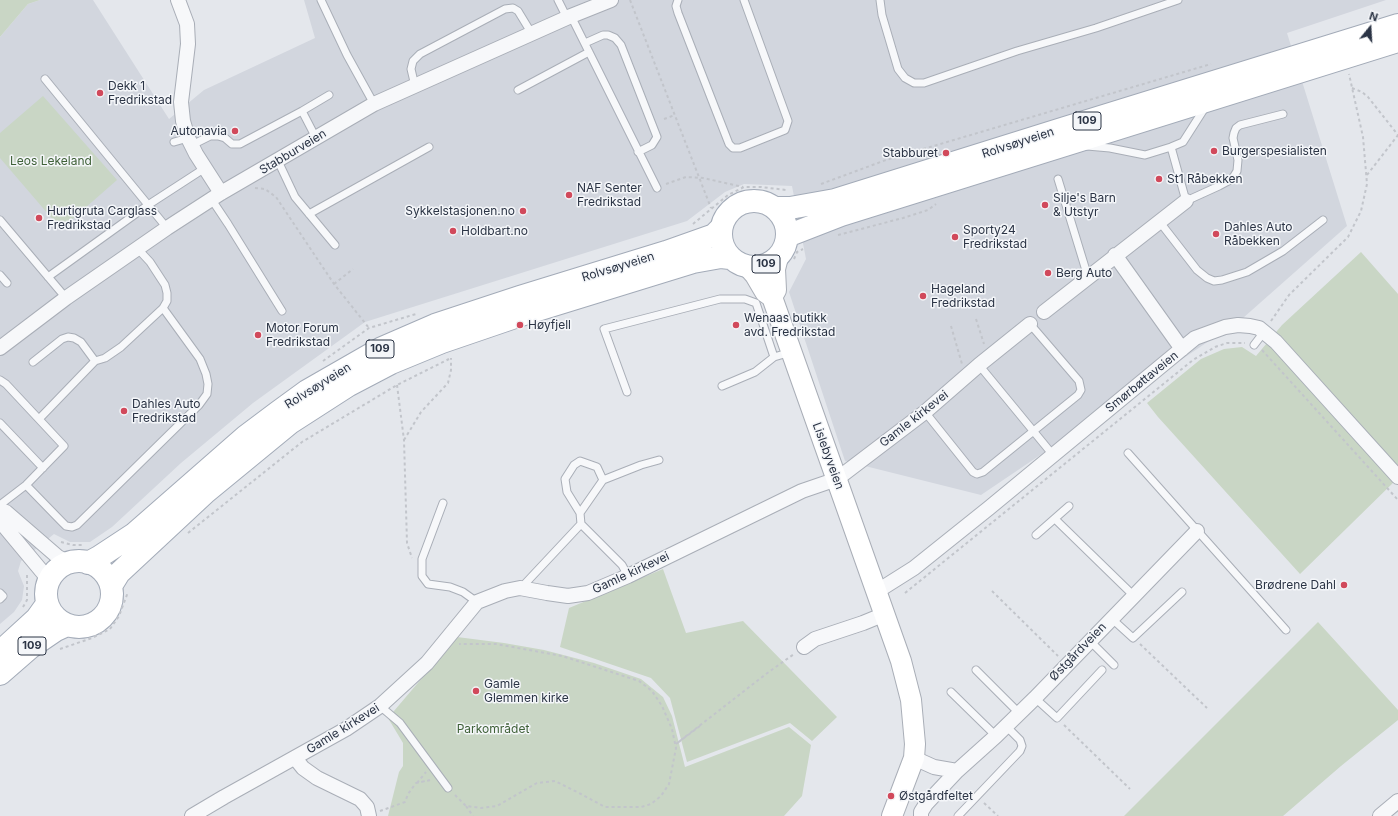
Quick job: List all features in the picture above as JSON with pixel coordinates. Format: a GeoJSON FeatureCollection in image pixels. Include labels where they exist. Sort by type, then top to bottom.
{"type":"FeatureCollection","features":[{"type":"Feature","properties":{"kind":"main road","name":"Rolvsøyveien"},"geometry":{"type":"LineString","coordinates":[[775,208],[790,208],[835,200],[1398,25]]}},
{"type":"Feature","properties":{"kind":"main road","name":"Rolvsøyveien"},"geometry":{"type":"LineString","coordinates":[[787,236],[840,215],[1398,41]]}},
{"type":"Feature","properties":{"kind":"main road","name":"109"},"geometry":{"type":"LineString","coordinates":[[721,228],[726,216],[736,205],[749,201],[764,202],[775,208]]}},
{"type":"Feature","properties":{"kind":"main road"},"geometry":{"type":"LineString","coordinates":[[775,208],[785,221],[787,236]]}},
{"type":"Feature","properties":{"kind":"main road","name":"Rolvsøyveien"},"geometry":{"type":"LineString","coordinates":[[78,563],[99,557],[134,534],[246,436],[278,412],[307,391],[382,348],[435,325],[714,235],[721,228]]}},
{"type":"Feature","properties":{"kind":"main road"},"geometry":{"type":"LineString","coordinates":[[721,228],[721,240],[723,246],[739,262]]}},
{"type":"Feature","properties":{"kind":"main road","name":"109"},"geometry":{"type":"LineString","coordinates":[[739,262],[764,265],[778,257],[784,248],[787,236]]}},
{"type":"Feature","properties":{"kind":"main road","name":"Rolvsøyveien"},"geometry":{"type":"LineString","coordinates":[[111,586],[119,573],[212,487],[290,422],[349,385],[391,363],[442,342],[521,315],[693,262],[721,258],[739,262]]}},
{"type":"Feature","properties":{"kind":"main road","name":"109"},"geometry":{"type":"LineString","coordinates":[[49,580],[57,569],[78,563]]}},
{"type":"Feature","properties":{"kind":"main road"},"geometry":{"type":"LineString","coordinates":[[49,580],[46,592],[47,604],[55,617],[67,625],[79,627],[91,625],[101,619],[108,609],[112,598],[111,586],[106,576],[98,568],[78,563]]}},
{"type":"Feature","properties":{"kind":"main road","name":"109"},"geometry":{"type":"LineString","coordinates":[[0,652],[36,618],[47,604]]}},
{"type":"Feature","properties":{"kind":"main road","name":"109"},"geometry":{"type":"LineString","coordinates":[[0,674],[31,647],[67,625]]}},
{"type":"Feature","properties":{"kind":"street"},"geometry":{"type":"LineString","coordinates":[[178,0],[187,24],[188,44],[181,102],[183,120],[190,142],[205,168],[217,197]]}},
{"type":"Feature","properties":{"kind":"street","name":"Stabburveien"},"geometry":{"type":"LineString","coordinates":[[0,348],[66,298],[167,228],[242,181],[374,104],[569,17],[611,0]]}},
{"type":"Feature","properties":{"kind":"street"},"geometry":{"type":"LineString","coordinates":[[1044,312],[1186,201]]}},
{"type":"Feature","properties":{"kind":"street"},"geometry":{"type":"LineString","coordinates":[[1115,255],[1182,350]]}},
{"type":"Feature","properties":{"kind":"street","name":"Lislebyveien"},"geometry":{"type":"LineString","coordinates":[[764,300],[776,290],[775,269],[778,257]]}},
{"type":"Feature","properties":{"kind":"street","name":"Lislebyveien"},"geometry":{"type":"LineString","coordinates":[[739,262],[755,275],[765,292],[764,300],[783,355],[837,479],[901,661],[911,700],[914,726],[914,758],[892,816]]}},
{"type":"Feature","properties":{"kind":"street","name":"Gamle kirkevei"},"geometry":{"type":"LineString","coordinates":[[192,816],[346,729],[380,706],[427,663],[477,602],[505,590],[520,588],[568,596],[588,593],[628,576],[802,491],[837,479],[925,412],[966,376],[1030,324]]}},
{"type":"Feature","properties":{"kind":"street","name":"Smørbøttaveien"},"geometry":{"type":"LineString","coordinates":[[876,592],[914,568],[1195,338],[1225,327],[1238,325],[1259,328],[1276,342],[1398,477]]}},
{"type":"Feature","properties":{"kind":"street"},"geometry":{"type":"LineString","coordinates":[[0,510],[6,512],[58,557],[78,563]]}},
{"type":"Feature","properties":{"kind":"street"},"geometry":{"type":"LineString","coordinates":[[0,521],[49,580]]}},
{"type":"Feature","properties":{"kind":"street","name":"Østgårdveien"},"geometry":{"type":"LineString","coordinates":[[921,814],[926,804],[957,772],[1035,698],[1197,531]]}},
{"type":"Feature","properties":{"kind":"street"},"geometry":{"type":"LineString","coordinates":[[804,646],[815,639],[885,614]]}},
{"type":"Feature","properties":{"kind":"street"},"geometry":{"type":"LineString","coordinates":[[295,758],[304,768],[317,778],[360,799],[367,807],[369,815]]}},
{"type":"Feature","properties":{"kind":"street"},"geometry":{"type":"LineString","coordinates":[[914,758],[934,767],[957,772]]}},
{"type":"Feature","properties":{"kind":"street"},"geometry":{"type":"LineString","coordinates":[[1380,816],[1398,800]]}},
{"type":"Feature","properties":{"kind":"lane"},"geometry":{"type":"LineString","coordinates":[[321,0],[347,55],[374,104]]}},
{"type":"Feature","properties":{"kind":"lane"},"geometry":{"type":"LineString","coordinates":[[558,0],[585,43],[656,188]]}},
{"type":"Feature","properties":{"kind":"lane"},"geometry":{"type":"LineString","coordinates":[[678,0],[676,6],[678,13],[729,144],[734,148],[740,148],[786,130],[788,121],[744,0]]}},
{"type":"Feature","properties":{"kind":"lane"},"geometry":{"type":"LineString","coordinates":[[880,0],[882,16],[898,69],[905,78],[914,83],[924,83],[1017,51],[1096,28],[1178,0]]}},
{"type":"Feature","properties":{"kind":"lane"},"geometry":{"type":"LineString","coordinates":[[415,86],[410,69],[413,61],[420,54],[505,9],[513,8],[518,11],[532,34]]}},
{"type":"Feature","properties":{"kind":"lane"},"geometry":{"type":"LineString","coordinates":[[585,43],[603,35],[608,35],[615,38],[621,45],[657,137],[652,145],[638,152]]}},
{"type":"Feature","properties":{"kind":"lane"},"geometry":{"type":"LineString","coordinates":[[518,90],[589,52]]}},
{"type":"Feature","properties":{"kind":"lane"},"geometry":{"type":"LineString","coordinates":[[45,79],[167,228]]}},
{"type":"Feature","properties":{"kind":"lane"},"geometry":{"type":"LineString","coordinates":[[174,142],[190,142],[210,136],[218,136],[225,138],[232,144],[240,144],[329,95]]}},
{"type":"Feature","properties":{"kind":"lane"},"geometry":{"type":"LineString","coordinates":[[1069,144],[1110,148],[1145,155],[1171,147],[1183,142],[1210,100]]}},
{"type":"Feature","properties":{"kind":"lane"},"geometry":{"type":"LineString","coordinates":[[302,111],[316,138]]}},
{"type":"Feature","properties":{"kind":"lane"},"geometry":{"type":"LineString","coordinates":[[1171,147],[1186,201],[1232,179],[1237,171],[1238,160],[1233,138],[1236,128],[1240,125],[1283,114]]}},
{"type":"Feature","properties":{"kind":"lane"},"geometry":{"type":"LineString","coordinates":[[309,214],[429,147]]}},
{"type":"Feature","properties":{"kind":"lane"},"geometry":{"type":"LineString","coordinates":[[278,161],[296,197],[334,246]]}},
{"type":"Feature","properties":{"kind":"lane"},"geometry":{"type":"LineString","coordinates":[[48,277],[148,205],[205,168]]}},
{"type":"Feature","properties":{"kind":"lane"},"geometry":{"type":"LineString","coordinates":[[1058,179],[1088,277]]}},
{"type":"Feature","properties":{"kind":"lane"},"geometry":{"type":"LineString","coordinates":[[217,197],[228,224],[282,311]]}},
{"type":"Feature","properties":{"kind":"lane"},"geometry":{"type":"LineString","coordinates":[[0,220],[66,298]]}},
{"type":"Feature","properties":{"kind":"lane"},"geometry":{"type":"LineString","coordinates":[[1159,221],[1197,270],[1207,278],[1214,281],[1247,272],[1283,251],[1322,220]]}},
{"type":"Feature","properties":{"kind":"lane"},"geometry":{"type":"LineString","coordinates":[[39,419],[95,361],[105,358],[121,347],[163,308],[167,301],[165,285],[150,262],[137,248]]}},
{"type":"Feature","properties":{"kind":"lane"},"geometry":{"type":"LineString","coordinates":[[0,275],[7,283]]}},
{"type":"Feature","properties":{"kind":"lane"},"geometry":{"type":"LineString","coordinates":[[627,392],[604,329],[720,299],[764,300]]}},
{"type":"Feature","properties":{"kind":"lane"},"geometry":{"type":"LineString","coordinates":[[26,485],[66,526],[72,527],[77,525],[199,405],[207,394],[206,374],[200,359],[163,308]]}},
{"type":"Feature","properties":{"kind":"lane"},"geometry":{"type":"LineString","coordinates":[[925,412],[973,472],[977,474],[983,472],[1078,395],[1081,390],[1079,381],[1030,324]]}},
{"type":"Feature","properties":{"kind":"lane"},"geometry":{"type":"LineString","coordinates":[[1254,345],[1264,332]]}},
{"type":"Feature","properties":{"kind":"lane"},"geometry":{"type":"LineString","coordinates":[[33,362],[62,339],[68,337],[74,338],[81,342],[95,361]]}},
{"type":"Feature","properties":{"kind":"lane"},"geometry":{"type":"LineString","coordinates":[[722,386],[755,372],[783,355]]}},
{"type":"Feature","properties":{"kind":"lane"},"geometry":{"type":"LineString","coordinates":[[984,361],[1053,455]]}},
{"type":"Feature","properties":{"kind":"lane"},"geometry":{"type":"LineString","coordinates":[[0,380],[6,384],[64,446],[26,485],[0,505]]}},
{"type":"Feature","properties":{"kind":"lane"},"geometry":{"type":"LineString","coordinates":[[0,423],[43,468]]}},
{"type":"Feature","properties":{"kind":"lane"},"geometry":{"type":"LineString","coordinates":[[1128,453],[1286,630]]}},
{"type":"Feature","properties":{"kind":"lane"},"geometry":{"type":"LineString","coordinates":[[580,513],[603,480],[641,465],[659,460]]}},
{"type":"Feature","properties":{"kind":"lane"},"geometry":{"type":"LineString","coordinates":[[603,480],[598,467],[580,461],[574,465],[565,479],[567,492],[580,513],[582,524],[622,565],[628,576]]}},
{"type":"Feature","properties":{"kind":"lane"},"geometry":{"type":"LineString","coordinates":[[443,503],[422,559],[422,576],[428,584],[450,587],[463,592],[477,602]]}},
{"type":"Feature","properties":{"kind":"lane"},"geometry":{"type":"LineString","coordinates":[[1036,535],[1069,506]]}},
{"type":"Feature","properties":{"kind":"lane"},"geometry":{"type":"LineString","coordinates":[[1054,519],[1134,596]]}},
{"type":"Feature","properties":{"kind":"lane"},"geometry":{"type":"LineString","coordinates":[[520,588],[582,524]]}},
{"type":"Feature","properties":{"kind":"lane"},"geometry":{"type":"LineString","coordinates":[[1111,618],[1133,638],[1182,592]]}},
{"type":"Feature","properties":{"kind":"lane"},"geometry":{"type":"LineString","coordinates":[[0,593],[3,596],[0,598]]}},
{"type":"Feature","properties":{"kind":"lane"},"geometry":{"type":"LineString","coordinates":[[1090,641],[1114,664]]}},
{"type":"Feature","properties":{"kind":"lane"},"geometry":{"type":"LineString","coordinates":[[976,670],[1019,713]]}},
{"type":"Feature","properties":{"kind":"lane"},"geometry":{"type":"LineString","coordinates":[[1035,698],[1057,718],[1102,670]]}},
{"type":"Feature","properties":{"kind":"lane"},"geometry":{"type":"LineString","coordinates":[[951,692],[1001,731],[1020,740],[1022,746],[1020,751],[958,816]]}},
{"type":"Feature","properties":{"kind":"lane"},"geometry":{"type":"LineString","coordinates":[[380,706],[400,723],[448,788]]}},
{"type":"Feature","properties":{"kind":"path"},"geometry":{"type":"LineString","coordinates":[[630,0],[711,208]]}},
{"type":"Feature","properties":{"kind":"path"},"geometry":{"type":"LineString","coordinates":[[1264,332],[1289,295],[1348,237],[1361,211],[1367,184],[1364,138],[1349,74]]}},
{"type":"Feature","properties":{"kind":"path"},"geometry":{"type":"LineString","coordinates":[[1352,88],[1362,92],[1368,97],[1398,135],[1366,176]]}},
{"type":"Feature","properties":{"kind":"path"},"geometry":{"type":"LineString","coordinates":[[664,119],[675,115]]}},
{"type":"Feature","properties":{"kind":"path"},"geometry":{"type":"LineString","coordinates":[[656,188],[686,177],[724,182],[744,187]]}},
{"type":"Feature","properties":{"kind":"path"},"geometry":{"type":"LineString","coordinates":[[242,181],[248,188],[265,189],[276,197],[334,284],[369,328]]}},
{"type":"Feature","properties":{"kind":"path"},"geometry":{"type":"LineString","coordinates":[[334,284],[353,269]]}},
{"type":"Feature","properties":{"kind":"path"},"geometry":{"type":"LineString","coordinates":[[976,319],[984,361]]}},
{"type":"Feature","properties":{"kind":"path"},"geometry":{"type":"LineString","coordinates":[[951,326],[966,376]]}},
{"type":"Feature","properties":{"kind":"path"},"geometry":{"type":"LineString","coordinates":[[905,593],[1193,360],[1215,347],[1227,343],[1245,343],[1254,345],[1268,356],[1398,500]]}},
{"type":"Feature","properties":{"kind":"path"},"geometry":{"type":"LineString","coordinates":[[404,440],[421,412],[448,383],[452,370],[451,358]]}},
{"type":"Feature","properties":{"kind":"path"},"geometry":{"type":"LineString","coordinates":[[397,385],[404,440],[407,543],[417,572],[422,576]]}},
{"type":"Feature","properties":{"kind":"path"},"geometry":{"type":"LineString","coordinates":[[992,591],[1067,664]]}},
{"type":"Feature","properties":{"kind":"path"},"geometry":{"type":"LineString","coordinates":[[1133,638],[1207,708]]}},
{"type":"Feature","properties":{"kind":"path"},"geometry":{"type":"LineString","coordinates":[[445,640],[460,644],[496,644],[562,656],[639,681],[652,691],[662,706],[672,729],[676,744],[669,784],[661,796],[651,804],[641,808],[605,807],[555,781],[537,783],[496,806],[481,808],[466,806]]}},
{"type":"Feature","properties":{"kind":"path"},"geometry":{"type":"LineString","coordinates":[[676,744],[804,646]]}},
{"type":"Feature","properties":{"kind":"path"},"geometry":{"type":"LineString","coordinates":[[1057,718],[1130,789]]}},
{"type":"Feature","properties":{"kind":"path"},"geometry":{"type":"LineString","coordinates":[[369,815],[405,802],[408,794],[431,765]]}},
{"type":"Feature","properties":{"kind":"path"},"geometry":{"type":"LineString","coordinates":[[416,783],[441,778]]}},
{"type":"Feature","properties":{"kind":"path"},"geometry":{"type":"LineString","coordinates":[[448,788],[466,806],[473,816]]}},
{"type":"Feature","properties":{"kind":"path"},"geometry":{"type":"LineString","coordinates":[[977,796],[998,816]]}},
{"type":"Feature","properties":{"kind":"shaded area"},"geometry":{"type":"Polygon","coordinates":[[[40,0],[93,0],[169,119],[204,90],[315,38],[304,0],[1386,0],[1287,33],[1347,226],[1243,318],[981,495],[845,461],[789,292],[806,259],[792,186],[744,184],[725,192],[687,221],[365,322],[253,403],[181,463],[112,527],[90,542],[70,542],[54,534],[21,561],[18,571],[24,586],[22,600],[14,612],[0,624],[0,37],[28,4],[40,0]]]}},
{"type":"Feature","properties":{"kind":"green space"},"geometry":{"type":"Polygon","coordinates":[[[0,0],[40,0],[28,4],[0,37],[0,0]]]}},
{"type":"Feature","properties":{"kind":"green space","name":"Leos Lekeland"},"geometry":{"type":"Polygon","coordinates":[[[43,96],[117,180],[61,229],[0,158],[0,133],[43,96]]]}},
{"type":"Feature","properties":{"kind":"green space"},"geometry":{"type":"Polygon","coordinates":[[[1361,252],[1398,294],[1398,478],[1300,574],[1147,403],[1201,359],[1224,349],[1242,347],[1256,356],[1282,325],[1361,252]]]}},
{"type":"Feature","properties":{"kind":"green space"},"geometry":{"type":"Polygon","coordinates":[[[663,569],[686,633],[743,621],[837,717],[812,741],[790,723],[687,762],[670,698],[651,678],[560,647],[569,608],[663,569]]]}},
{"type":"Feature","properties":{"kind":"green space"},"geometry":{"type":"Polygon","coordinates":[[[1318,622],[1398,710],[1398,720],[1341,766],[1283,816],[1124,816],[1318,622]]]}},
{"type":"Feature","properties":{"kind":"green space","name":"Parkområdet"},"geometry":{"type":"Polygon","coordinates":[[[457,637],[544,650],[594,663],[641,679],[663,697],[672,716],[685,767],[789,727],[811,745],[802,796],[784,816],[388,816],[399,772],[403,766],[403,743],[388,718],[457,637]]]}},
{"type":"Feature","properties":{"kind":"place","name":"Dekk 1 Fredrikstad"},"geometry":{"type":"Point","coordinates":[100,93]}},
{"type":"Feature","properties":{"kind":"place","name":"Autonavia"},"geometry":{"type":"Point","coordinates":[235,131]}},
{"type":"Feature","properties":{"kind":"place","name":"Burgerspesialisten"},"geometry":{"type":"Point","coordinates":[1214,151]}},
{"type":"Feature","properties":{"kind":"place","name":"Stabburet"},"geometry":{"type":"Point","coordinates":[946,153]}},
{"type":"Feature","properties":{"kind":"place","name":"St1 Råbekken"},"geometry":{"type":"Point","coordinates":[1159,179]}},
{"type":"Feature","properties":{"kind":"place","name":"NAF Senter Fredrikstad"},"geometry":{"type":"Point","coordinates":[569,195]}},
{"type":"Feature","properties":{"kind":"place","name":"Silje's Barn & Utstyr"},"geometry":{"type":"Point","coordinates":[1045,205]}},
{"type":"Feature","properties":{"kind":"place","name":"Sykkelstasjonen.no"},"geometry":{"type":"Point","coordinates":[523,211]}},
{"type":"Feature","properties":{"kind":"place","name":"Hurtigruta Carglass Fredrikstad"},"geometry":{"type":"Point","coordinates":[39,218]}},
{"type":"Feature","properties":{"kind":"place","name":"Holdbart.no"},"geometry":{"type":"Point","coordinates":[453,231]}},
{"type":"Feature","properties":{"kind":"place","name":"Dahles Auto Råbekken"},"geometry":{"type":"Point","coordinates":[1216,234]}},
{"type":"Feature","properties":{"kind":"place","name":"Sporty24 Fredrikstad"},"geometry":{"type":"Point","coordinates":[955,237]}},
{"type":"Feature","properties":{"kind":"place","name":"Berg Auto"},"geometry":{"type":"Point","coordinates":[1048,273]}},
{"type":"Feature","properties":{"kind":"place","name":"Hageland Fredrikstad"},"geometry":{"type":"Point","coordinates":[923,296]}},
{"type":"Feature","properties":{"kind":"place","name":"Høyfjell"},"geometry":{"type":"Point","coordinates":[520,325]}},
{"type":"Feature","properties":{"kind":"place","name":"Wenaas butikk avd. Fredrikstad"},"geometry":{"type":"Point","coordinates":[736,325]}},
{"type":"Feature","properties":{"kind":"place","name":"Motor Forum Fredrikstad"},"geometry":{"type":"Point","coordinates":[258,335]}},
{"type":"Feature","properties":{"kind":"place","name":"Dahles Auto Fredrikstad"},"geometry":{"type":"Point","coordinates":[124,411]}},
{"type":"Feature","properties":{"kind":"place","name":"Brødrene Dahl"},"geometry":{"type":"Point","coordinates":[1344,585]}},
{"type":"Feature","properties":{"kind":"place","name":"Gamle Glemmen kirke"},"geometry":{"type":"Point","coordinates":[476,691]}},
{"type":"Feature","properties":{"kind":"place","name":"Østgårdfeltet"},"geometry":{"type":"Point","coordinates":[891,796]}}]}
